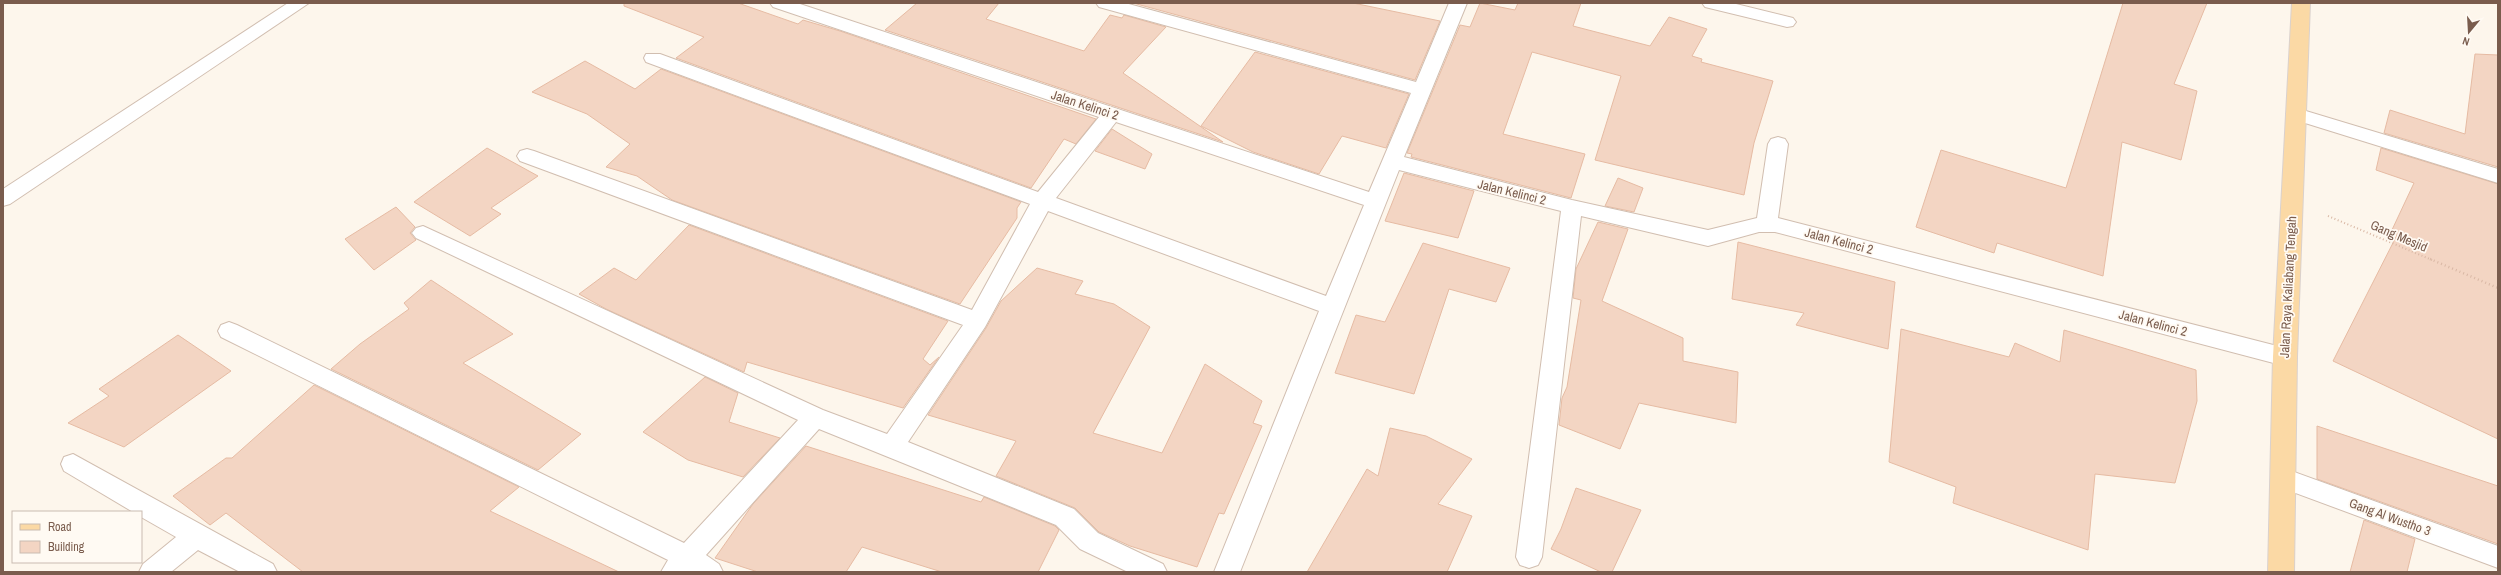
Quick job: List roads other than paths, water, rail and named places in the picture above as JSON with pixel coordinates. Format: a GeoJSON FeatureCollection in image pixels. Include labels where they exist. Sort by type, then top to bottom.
{"type":"FeatureCollection","features":[{"type":"Feature","properties":{"kind":"main road","name":"Jalan Raya Kaliabang Tengah"},"geometry":{"type":"LineString","coordinates":[[2281,572],[2285,357],[2301,3]]}},
{"type":"Feature","properties":{"kind":"street"},"geometry":{"type":"LineString","coordinates":[[3,199],[300,3]]}},
{"type":"Feature","properties":{"kind":"street"},"geometry":{"type":"LineString","coordinates":[[1227,572],[1332,307],[1458,3]]}},
{"type":"Feature","properties":{"kind":"street"},"geometry":{"type":"LineString","coordinates":[[1711,3],[1787,22]]}},
{"type":"Feature","properties":{"kind":"street","name":"Jalan Kelinci 2"},"geometry":{"type":"LineString","coordinates":[[791,5],[1376,202]]}},
{"type":"Feature","properties":{"kind":"street"},"geometry":{"type":"LineString","coordinates":[[1118,5],[1422,90]]}},
{"type":"Feature","properties":{"kind":"street"},"geometry":{"type":"LineString","coordinates":[[653,58],[1044,200],[1332,307]]}},
{"type":"Feature","properties":{"kind":"street"},"geometry":{"type":"LineString","coordinates":[[892,446],[977,321],[1044,200],[1112,114]]}},
{"type":"Feature","properties":{"kind":"street"},"geometry":{"type":"LineString","coordinates":[[2296,114],[2498,176]]}},
{"type":"Feature","properties":{"kind":"street"},"geometry":{"type":"LineString","coordinates":[[1767,224],[1778,144]]}},
{"type":"Feature","properties":{"kind":"street"},"geometry":{"type":"LineString","coordinates":[[527,156],[977,321]]}},
{"type":"Feature","properties":{"kind":"street","name":"Jalan Kelinci 2"},"geometry":{"type":"LineString","coordinates":[[1392,161],[1572,207],[1708,238],[1767,224],[2285,357]]}},
{"type":"Feature","properties":{"kind":"street"},"geometry":{"type":"LineString","coordinates":[[1529,557],[1572,207]]}},
{"type":"Feature","properties":{"kind":"street"},"geometry":{"type":"LineString","coordinates":[[423,233],[815,417],[892,446],[1065,518],[1089,541],[1154,572]]}},
{"type":"Feature","properties":{"kind":"street"},"geometry":{"type":"LineString","coordinates":[[229,331],[680,565],[710,572]]}},
{"type":"Feature","properties":{"kind":"street"},"geometry":{"type":"LineString","coordinates":[[680,565],[815,417]]}},
{"type":"Feature","properties":{"kind":"street"},"geometry":{"type":"LineString","coordinates":[[73,464],[196,536],[264,572]]}},
{"type":"Feature","properties":{"kind":"street","name":"Gang Al Wustho 3"},"geometry":{"type":"LineString","coordinates":[[2283,478],[2498,557]]}},
{"type":"Feature","properties":{"kind":"street"},"geometry":{"type":"LineString","coordinates":[[152,572],[196,536]]}}]}
